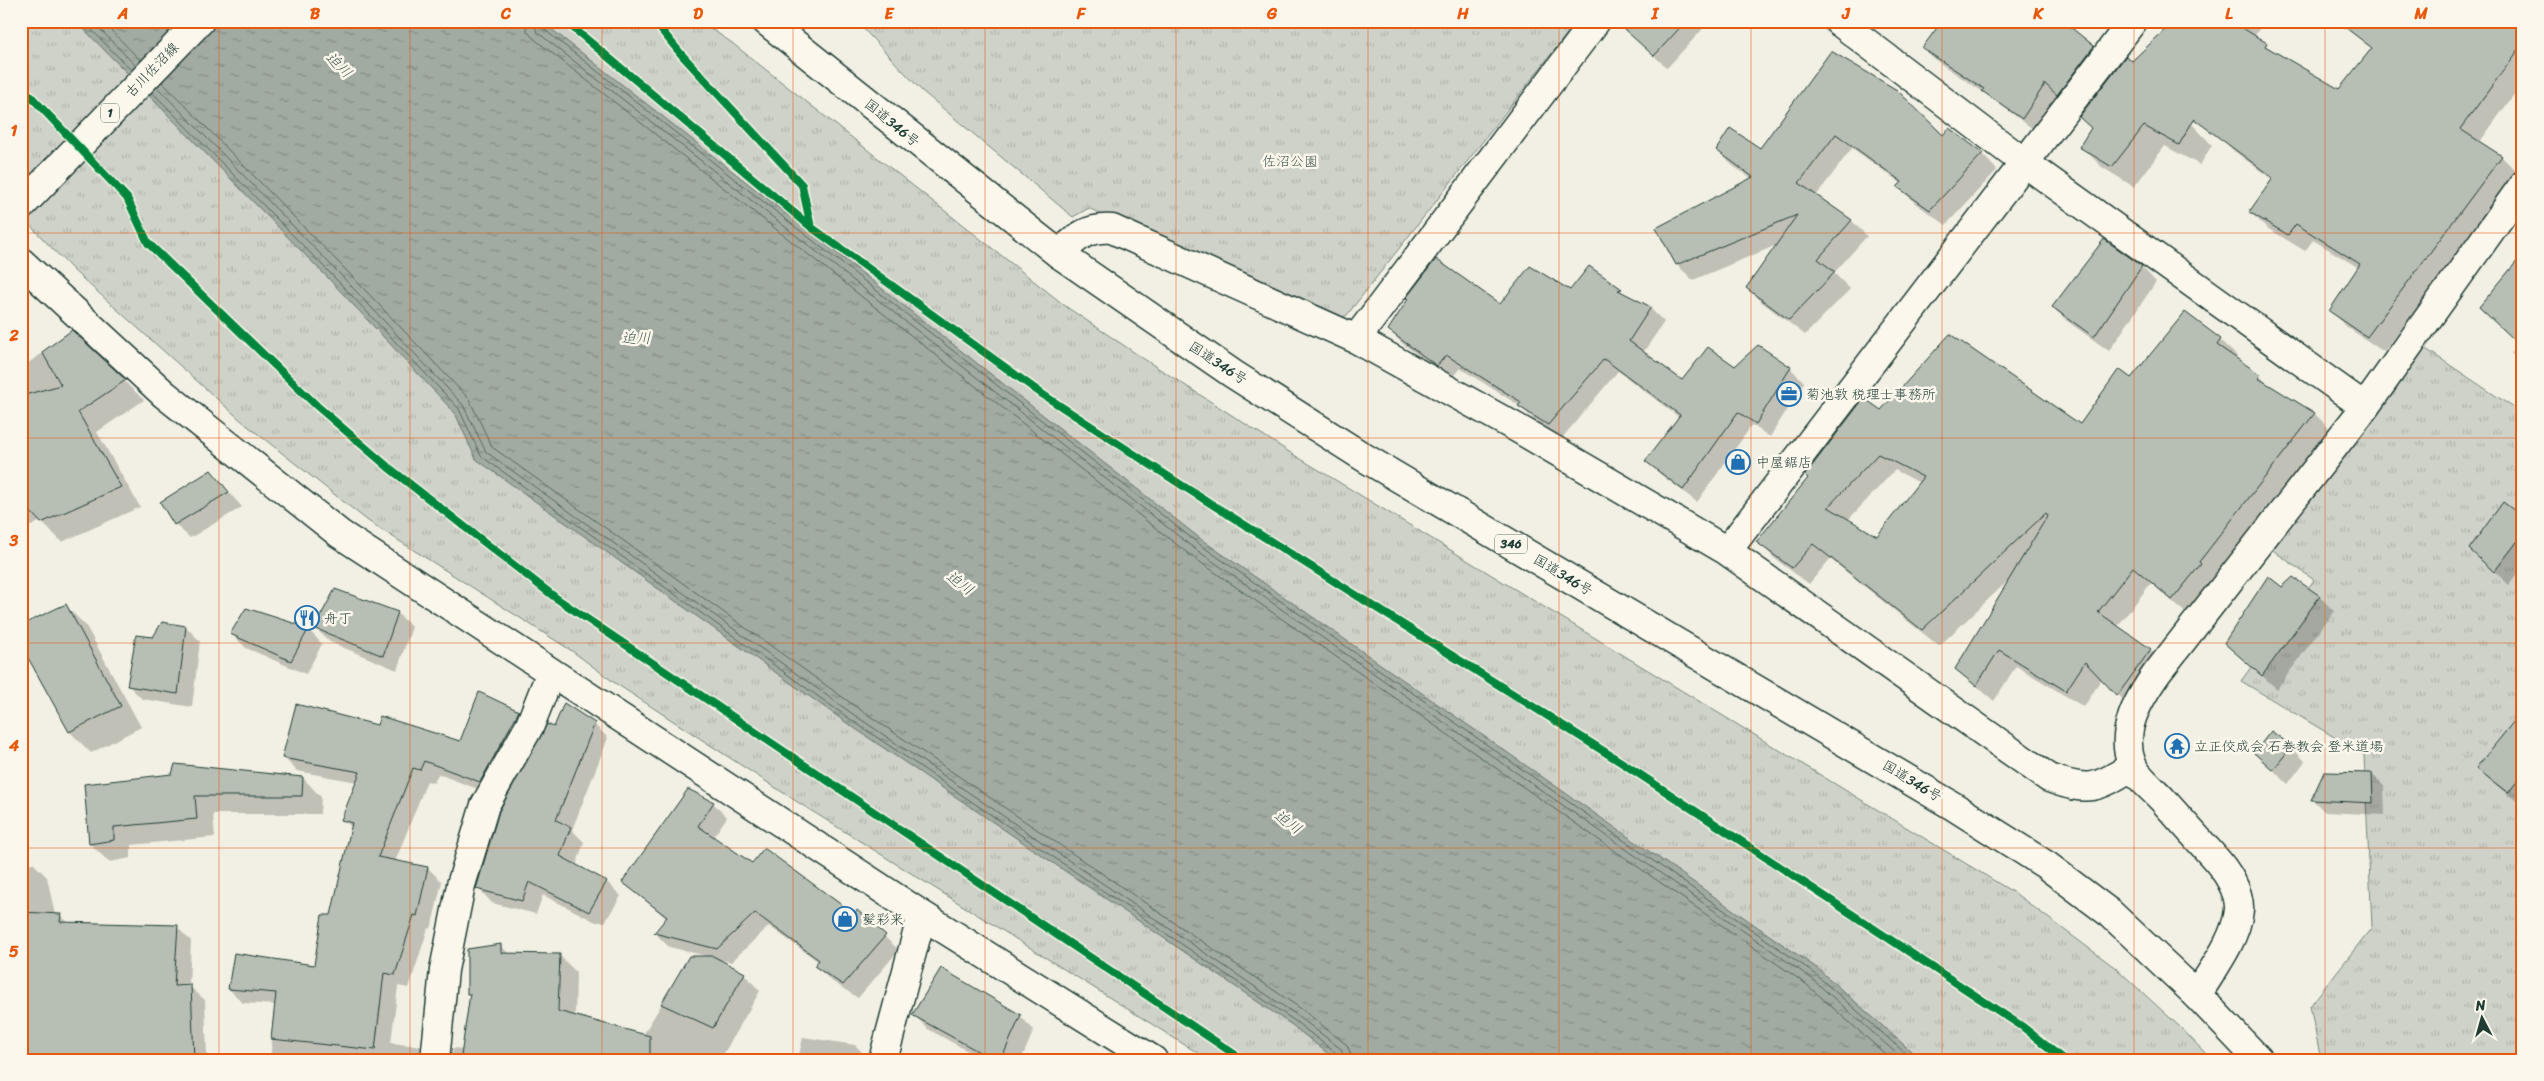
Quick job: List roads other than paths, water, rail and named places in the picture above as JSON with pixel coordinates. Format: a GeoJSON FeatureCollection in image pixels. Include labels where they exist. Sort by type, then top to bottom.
{"type":"FeatureCollection","features":[{"type":"Feature","properties":{"kind":"main road","name":"古川佐沼線"},"geometry":{"type":"LineString","coordinates":[[21,206],[200,21]]}},
{"type":"Feature","properties":{"kind":"main road","name":"国道346号"},"geometry":{"type":"LineString","coordinates":[[766,21],[1059,254],[1233,374],[1365,458],[2007,839],[2046,865],[2111,914],[2197,995],[2259,1060]]}},
{"type":"Feature","properties":{"kind":"main road"},"geometry":{"type":"LineString","coordinates":[[1356,339],[1596,21]]}},
{"type":"Feature","properties":{"kind":"main road"},"geometry":{"type":"LineString","coordinates":[[1838,21],[2025,163],[2364,407]]}},
{"type":"Feature","properties":{"kind":"main road"},"geometry":{"type":"LineString","coordinates":[[1727,551],[2133,21]]}},
{"type":"Feature","properties":{"kind":"main road"},"geometry":{"type":"LineString","coordinates":[[2197,995],[2232,935],[2239,909],[2237,897],[2232,882],[2219,863],[2133,766],[2128,739],[2132,716],[2140,696],[2364,407],[2523,185]]}},
{"type":"Feature","properties":{"kind":"main road"},"geometry":{"type":"LineString","coordinates":[[1059,254],[1080,234],[1100,228],[1112,229],[1356,339],[1517,428],[1727,551],[2049,778],[2071,786],[2095,787],[2133,766]]}},
{"type":"Feature","properties":{"kind":"main road"},"geometry":{"type":"LineString","coordinates":[[21,262],[164,394],[340,534],[922,915],[1153,1060]]}},
{"type":"Feature","properties":{"kind":"main road"},"geometry":{"type":"LineString","coordinates":[[435,1060],[444,970],[460,885],[486,805],[530,726],[551,672]]}},
{"type":"Feature","properties":{"kind":"main road"},"geometry":{"type":"LineString","coordinates":[[883,1060],[922,915]]}},
{"type":"Feature","properties":{"kind":"water","name":"迫川"},"geometry":{"type":"Polygon","coordinates":[[[76,21],[541,21],[1202,540],[1818,969],[1921,1060],[1336,1060],[1292,1025],[844,721],[476,459],[455,413],[330,280],[76,21]]]}},
{"type":"Feature","properties":{"kind":"place","name":"菊池敦 税理士事務所"},"geometry":{"type":"Point","coordinates":[1789,394]}},
{"type":"Feature","properties":{"kind":"place","name":"中屋鋸店"},"geometry":{"type":"Point","coordinates":[1738,462]}},
{"type":"Feature","properties":{"kind":"place","name":"舟丁"},"geometry":{"type":"Point","coordinates":[307,618]}},
{"type":"Feature","properties":{"kind":"place","name":"立正佼成会 石巻教会 登米道場"},"geometry":{"type":"Point","coordinates":[2177,746]}},
{"type":"Feature","properties":{"kind":"place","name":"髪彩来"},"geometry":{"type":"Point","coordinates":[845,919]}},
{"type":"Feature","properties":{"kind":"park label","name":"佐沼公園"},"geometry":{"type":"Point","coordinates":[1290,161]}}]}
